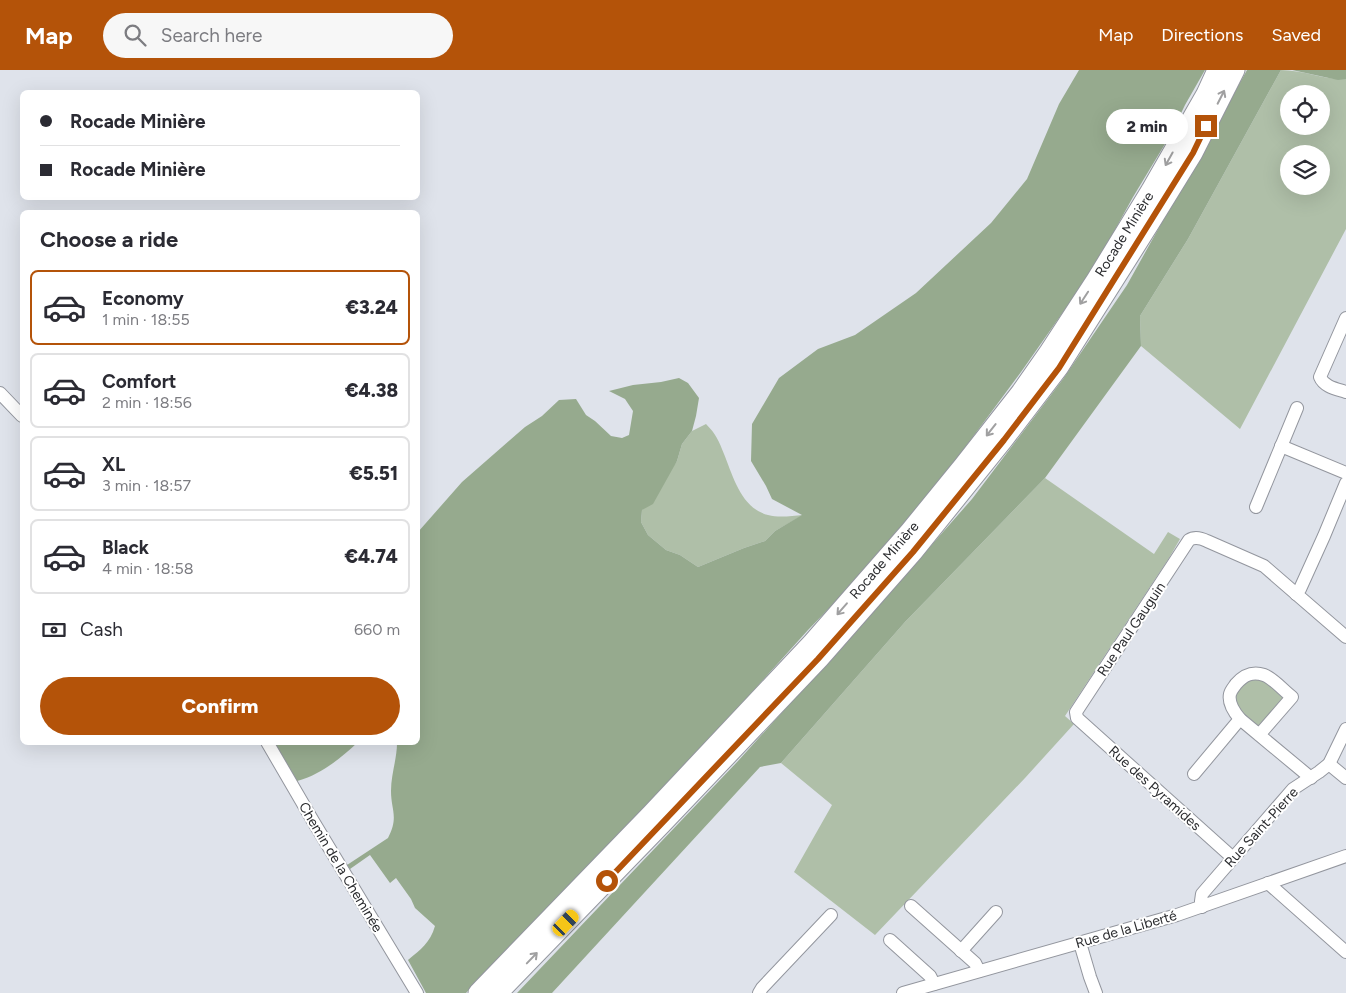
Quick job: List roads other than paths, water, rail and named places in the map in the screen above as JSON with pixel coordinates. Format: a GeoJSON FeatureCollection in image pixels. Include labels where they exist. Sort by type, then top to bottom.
{"type":"FeatureCollection","features":[{"type":"Feature","properties":{"kind":"highway","name":"Rocade Minière"},"geometry":{"type":"LineString","coordinates":[[478,993],[651,814],[812,643],[910,531],[963,466],[1033,376],[1096,280],[1151,190],[1206,94],[1217,70]]}},
{"type":"Feature","properties":{"kind":"highway","name":"Rocade Minière"},"geometry":{"type":"LineString","coordinates":[[498,993],[818,659],[913,552],[1004,440],[1059,368],[1193,153],[1235,70]]}},
{"type":"Feature","properties":{"kind":"street"},"geometry":{"type":"LineString","coordinates":[[1346,318],[1320,377],[1325,384],[1346,392]]}},
{"type":"Feature","properties":{"kind":"street"},"geometry":{"type":"LineString","coordinates":[[0,393],[20,414]]}},
{"type":"Feature","properties":{"kind":"street"},"geometry":{"type":"LineString","coordinates":[[1256,507],[1297,408]]}},
{"type":"Feature","properties":{"kind":"street"},"geometry":{"type":"LineString","coordinates":[[1281,446],[1346,473]]}},
{"type":"Feature","properties":{"kind":"street"},"geometry":{"type":"LineString","coordinates":[[1346,483],[1324,536],[1296,594],[1346,637]]}},
{"type":"Feature","properties":{"kind":"street","name":"Rue Paul Gauguin"},"geometry":{"type":"LineString","coordinates":[[1077,718],[1076,712],[1189,540],[1196,537],[1201,538],[1264,566],[1296,594]]}},
{"type":"Feature","properties":{"kind":"street"},"geometry":{"type":"LineString","coordinates":[[1259,735],[1292,697],[1266,675],[1252,673],[1246,675],[1232,689],[1230,700],[1234,712],[1240,719],[1310,778]]}},
{"type":"Feature","properties":{"kind":"street","name":"Rue des Pyramides"},"geometry":{"type":"LineString","coordinates":[[1077,718],[1233,858]]}},
{"type":"Feature","properties":{"kind":"street"},"geometry":{"type":"LineString","coordinates":[[1194,774],[1240,719]]}},
{"type":"Feature","properties":{"kind":"street","name":"Rue Saint-Pierre"},"geometry":{"type":"LineString","coordinates":[[1202,907],[1202,894],[1293,789],[1329,764],[1346,729]]}},
{"type":"Feature","properties":{"kind":"street","name":"Chemin de la Cheminée"},"geometry":{"type":"LineString","coordinates":[[270,745],[415,992]]}},
{"type":"Feature","properties":{"kind":"street"},"geometry":{"type":"LineString","coordinates":[[1329,764],[1346,778]]}},
{"type":"Feature","properties":{"kind":"street","name":"Rue de la Liberté"},"geometry":{"type":"LineString","coordinates":[[903,993],[1202,907],[1346,856]]}},
{"type":"Feature","properties":{"kind":"street"},"geometry":{"type":"LineString","coordinates":[[1268,884],[1346,952]]}},
{"type":"Feature","properties":{"kind":"street"},"geometry":{"type":"LineString","coordinates":[[911,906],[976,963],[979,971]]}},
{"type":"Feature","properties":{"kind":"street"},"geometry":{"type":"LineString","coordinates":[[961,951],[996,912]]}},
{"type":"Feature","properties":{"kind":"street"},"geometry":{"type":"LineString","coordinates":[[759,993],[831,915]]}},
{"type":"Feature","properties":{"kind":"street"},"geometry":{"type":"LineString","coordinates":[[890,940],[930,976],[934,984]]}},
{"type":"Feature","properties":{"kind":"street"},"geometry":{"type":"LineString","coordinates":[[1080,942],[1096,993]]}}]}
